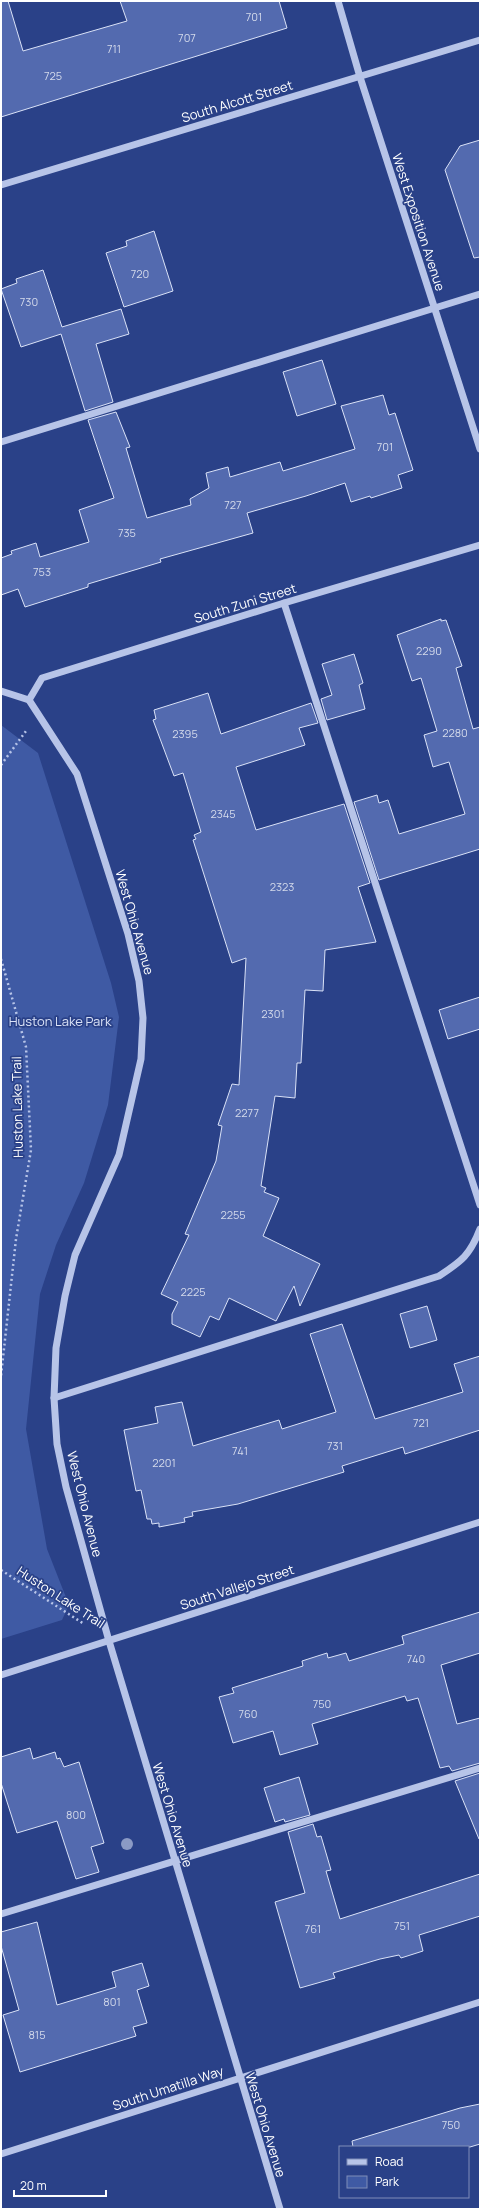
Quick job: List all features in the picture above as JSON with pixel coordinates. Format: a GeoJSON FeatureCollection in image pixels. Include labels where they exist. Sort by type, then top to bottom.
{"type":"FeatureCollection","features":[{"type":"Feature","properties":{"kind":"street","name":"West Exposition Avenue"},"geometry":{"type":"LineString","coordinates":[[338,1],[360,77],[480,449]]}},
{"type":"Feature","properties":{"kind":"street","name":"South Alcott Street"},"geometry":{"type":"LineString","coordinates":[[1,185],[480,40]]}},
{"type":"Feature","properties":{"kind":"street"},"geometry":{"type":"LineString","coordinates":[[1,442],[480,294]]}},
{"type":"Feature","properties":{"kind":"street","name":"South Zuni Street"},"geometry":{"type":"LineString","coordinates":[[29,700],[42,678],[284,603],[480,545]]}},
{"type":"Feature","properties":{"kind":"street"},"geometry":{"type":"LineString","coordinates":[[284,603],[480,1205]]}},
{"type":"Feature","properties":{"kind":"street"},"geometry":{"type":"LineString","coordinates":[[1,691],[29,700]]}},
{"type":"Feature","properties":{"kind":"street","name":"West Ohio Avenue"},"geometry":{"type":"LineString","coordinates":[[29,700],[77,774],[128,934],[139,981],[143,1018],[141,1059],[120,1155],[75,1255],[65,1296],[56,1348],[54,1398],[57,1444],[66,1487],[109,1641],[239,2078],[280,2209]]}},
{"type":"Feature","properties":{"kind":"street"},"geometry":{"type":"LineString","coordinates":[[54,1398],[439,1276],[458,1263],[472,1248],[480,1228]]}},
{"type":"Feature","properties":{"kind":"street","name":"South Vallejo Street"},"geometry":{"type":"LineString","coordinates":[[1,1675],[480,1522]]}},
{"type":"Feature","properties":{"kind":"street"},"geometry":{"type":"LineString","coordinates":[[1,1914],[480,1768]]}},
{"type":"Feature","properties":{"kind":"street","name":"South Umatilla Way"},"geometry":{"type":"LineString","coordinates":[[1,2154],[480,2002]]}},
{"type":"Feature","properties":{"kind":"path"},"geometry":{"type":"LineString","coordinates":[[1,765],[28,729],[29,700]]}},
{"type":"Feature","properties":{"kind":"path","name":"Huston Lake Trail"},"geometry":{"type":"LineString","coordinates":[[1,959],[26,1048],[31,1150],[16,1239],[1,1376]]}},
{"type":"Feature","properties":{"kind":"path","name":"Huston Lake Trail"},"geometry":{"type":"LineString","coordinates":[[1,1570],[109,1641]]}},
{"type":"Feature","properties":{"kind":"green space","name":"Huston Lake Park"},"geometry":{"type":"Polygon","coordinates":[[[1,725],[38,753],[111,983],[119,1017],[108,1105],[84,1183],[56,1245],[40,1294],[26,1429],[47,1549],[69,1605],[62,1620],[1,1639],[1,725]]]}},
{"type":"Feature","properties":{"kind":"building"},"geometry":{"type":"Polygon","coordinates":[[[1,1],[8,1],[23,51],[127,21],[120,1],[279,1],[287,28],[1,117],[1,1]]]}},
{"type":"Feature","properties":{"kind":"building"},"geometry":{"type":"Polygon","coordinates":[[[480,140],[480,257],[474,258],[445,170],[460,146],[480,140]]]}},
{"type":"Feature","properties":{"kind":"building"},"geometry":{"type":"Polygon","coordinates":[[[154,231],[173,291],[124,307],[106,253],[127,246],[126,241],[154,231]]]}},
{"type":"Feature","properties":{"kind":"building"},"geometry":{"type":"Polygon","coordinates":[[[43,270],[62,327],[121,309],[129,334],[96,344],[113,402],[85,411],[61,334],[21,347],[1,289],[17,283],[16,279],[43,270]]]}},
{"type":"Feature","properties":{"kind":"building"},"geometry":{"type":"Polygon","coordinates":[[[322,360],[336,404],[297,416],[283,372],[322,360]]]}},
{"type":"Feature","properties":{"kind":"building"},"geometry":{"type":"Polygon","coordinates":[[[383,395],[389,415],[395,413],[413,470],[398,475],[402,488],[371,498],[370,496],[351,502],[345,483],[247,513],[253,533],[160,559],[161,562],[88,584],[88,587],[25,607],[18,589],[1,595],[1,558],[12,554],[11,551],[36,543],[40,557],[89,542],[79,510],[114,498],[88,420],[116,412],[130,447],[126,448],[147,518],[191,505],[190,499],[209,488],[206,473],[228,467],[230,477],[280,462],[283,471],[355,449],[341,406],[383,395]]]}},
{"type":"Feature","properties":{"kind":"building"},"geometry":{"type":"Polygon","coordinates":[[[441,619],[441,621],[446,620],[462,666],[456,668],[473,729],[480,727],[480,849],[379,880],[354,802],[377,795],[379,803],[388,800],[399,834],[465,814],[449,762],[433,767],[424,735],[437,731],[421,678],[412,681],[397,635],[441,619]]]}},
{"type":"Feature","properties":{"kind":"building"},"geometry":{"type":"Polygon","coordinates":[[[354,654],[363,683],[359,685],[365,709],[327,720],[321,699],[332,695],[322,664],[354,654]]]}},
{"type":"Feature","properties":{"kind":"building"},"geometry":{"type":"Polygon","coordinates":[[[208,693],[221,734],[311,703],[318,723],[299,728],[305,745],[236,767],[256,830],[344,804],[370,883],[358,887],[376,942],[325,950],[323,991],[305,990],[301,1063],[297,1063],[295,1098],[275,1096],[261,1186],[266,1188],[264,1192],[279,1198],[263,1236],[320,1264],[300,1306],[294,1286],[276,1321],[229,1298],[219,1320],[210,1316],[200,1337],[172,1324],[172,1314],[178,1302],[161,1294],[189,1235],[185,1234],[216,1161],[222,1126],[218,1125],[232,1084],[239,1085],[246,958],[232,963],[193,840],[196,839],[194,835],[201,832],[183,773],[174,776],[153,720],[156,719],[154,710],[208,693]]]}},
{"type":"Feature","properties":{"kind":"building"},"geometry":{"type":"Polygon","coordinates":[[[480,997],[480,1029],[448,1039],[439,1010],[480,997]]]}},
{"type":"Feature","properties":{"kind":"building"},"geometry":{"type":"Polygon","coordinates":[[[427,1306],[437,1340],[410,1348],[400,1314],[427,1306]]]}},
{"type":"Feature","properties":{"kind":"building"},"geometry":{"type":"Polygon","coordinates":[[[342,1324],[375,1419],[463,1392],[454,1364],[480,1356],[480,1430],[405,1454],[403,1447],[342,1466],[344,1472],[238,1504],[192,1512],[193,1516],[184,1518],[185,1522],[159,1527],[159,1523],[152,1524],[151,1519],[147,1519],[141,1490],[136,1491],[124,1430],[158,1423],[155,1407],[182,1402],[193,1446],[279,1420],[282,1429],[336,1412],[310,1334],[342,1324]]]}},
{"type":"Feature","properties":{"kind":"building"},"geometry":{"type":"Polygon","coordinates":[[[480,1612],[480,1653],[441,1665],[457,1724],[480,1718],[480,1763],[452,1771],[449,1766],[440,1768],[418,1698],[407,1701],[405,1696],[312,1724],[318,1744],[280,1755],[273,1731],[233,1743],[219,1697],[234,1693],[232,1688],[303,1666],[302,1661],[327,1653],[328,1658],[346,1653],[349,1661],[404,1644],[402,1636],[480,1612]]]}},
{"type":"Feature","properties":{"kind":"building"},"geometry":{"type":"Polygon","coordinates":[[[30,1748],[33,1759],[55,1752],[57,1759],[60,1758],[64,1767],[79,1762],[104,1843],[91,1847],[99,1872],[76,1879],[57,1821],[17,1833],[1,1783],[1,1757],[30,1748]]]}},
{"type":"Feature","properties":{"kind":"building"},"geometry":{"type":"Polygon","coordinates":[[[480,1773],[480,1839],[479,1839],[455,1781],[480,1773]]]}},
{"type":"Feature","properties":{"kind":"building"},"geometry":{"type":"Polygon","coordinates":[[[299,1777],[310,1815],[285,1822],[284,1819],[275,1822],[264,1788],[299,1777]]]}},
{"type":"Feature","properties":{"kind":"building"},"geometry":{"type":"Polygon","coordinates":[[[313,1824],[317,1837],[321,1836],[331,1870],[326,1871],[340,1919],[480,1874],[480,1916],[419,1935],[423,1951],[401,1958],[399,1955],[380,1959],[333,1973],[335,1978],[300,1988],[275,1902],[305,1893],[288,1832],[313,1824]]]}},
{"type":"Feature","properties":{"kind":"building"},"geometry":{"type":"Polygon","coordinates":[[[37,1922],[57,2005],[116,1987],[112,1972],[142,1963],[149,1986],[137,1990],[147,2023],[133,2027],[136,2036],[20,2072],[3,2015],[19,2010],[1,1946],[1,1932],[37,1922]]]}},
{"type":"Feature","properties":{"kind":"building"},"geometry":{"type":"Polygon","coordinates":[[[480,2104],[480,2144],[470,2147],[353,2146],[352,2141],[460,2108],[480,2104]]]}}]}
